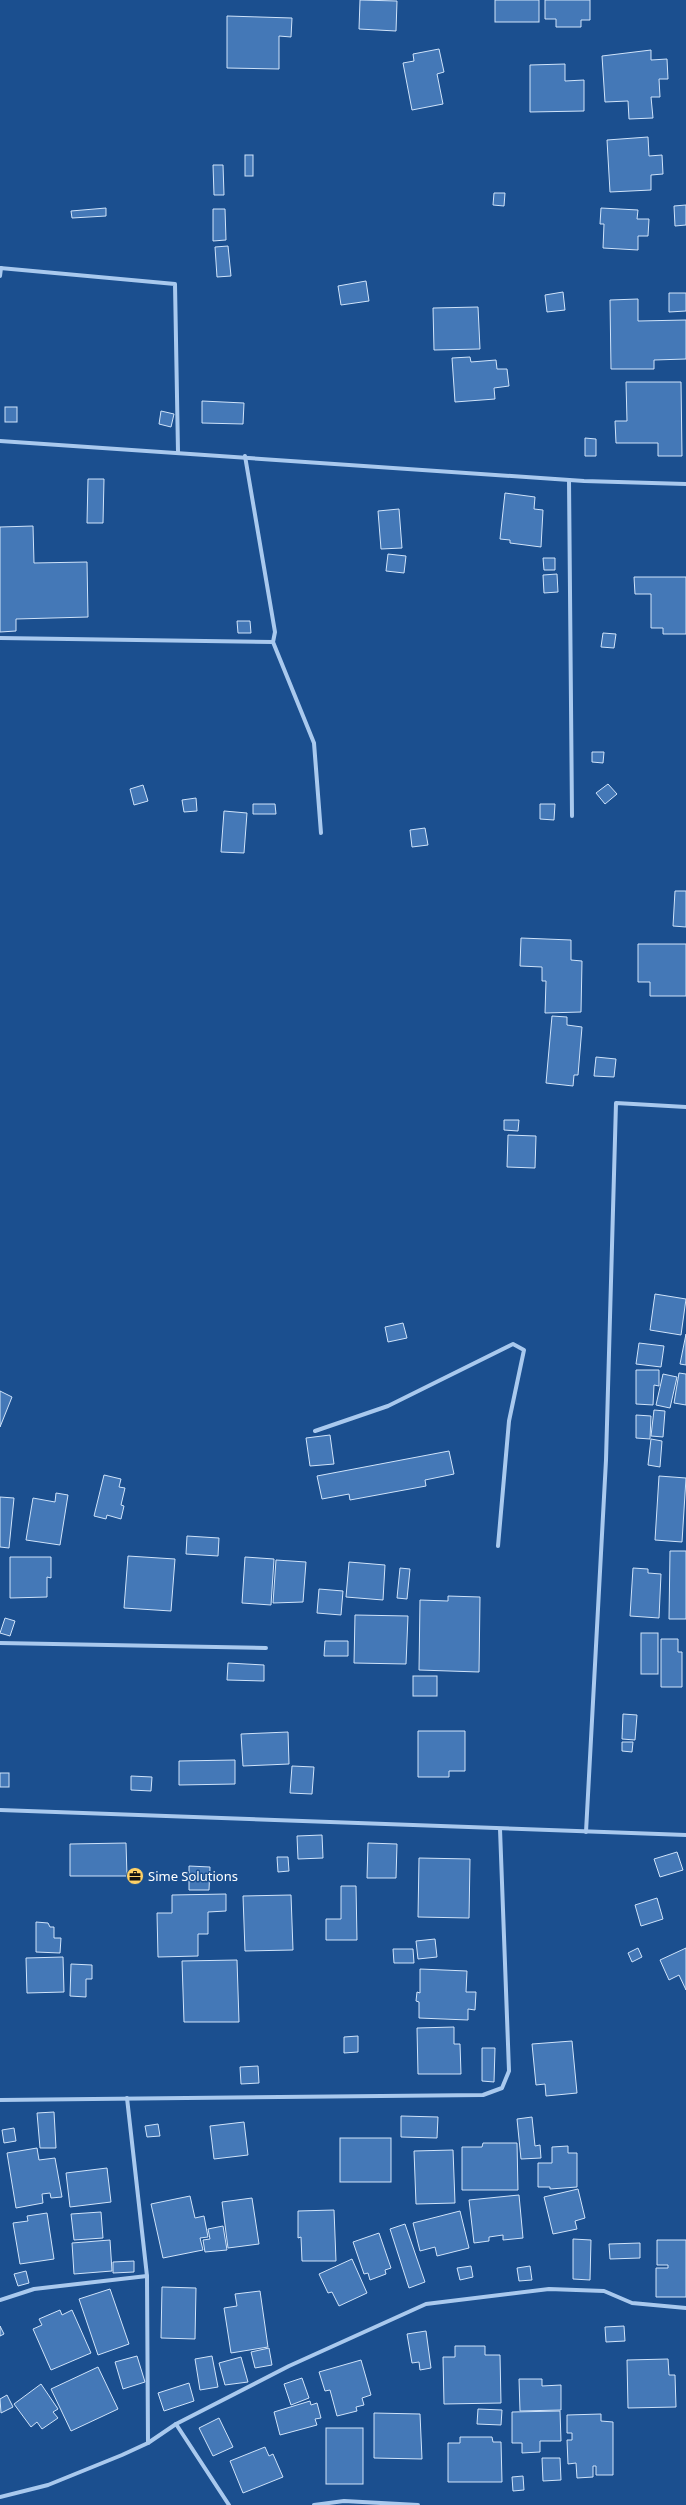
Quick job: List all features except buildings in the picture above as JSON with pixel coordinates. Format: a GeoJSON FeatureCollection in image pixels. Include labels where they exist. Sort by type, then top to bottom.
{"type":"FeatureCollection","features":[{"type":"Feature","properties":{"kind":"street"},"geometry":{"type":"LineString","coordinates":[[0,276],[0,268],[175,284],[178,452]]}},
{"type":"Feature","properties":{"kind":"street"},"geometry":{"type":"LineString","coordinates":[[0,441],[245,456],[569,480],[686,484]]}},
{"type":"Feature","properties":{"kind":"street"},"geometry":{"type":"LineString","coordinates":[[245,456],[275,632],[273,642],[314,743],[321,833]]}},
{"type":"Feature","properties":{"kind":"street"},"geometry":{"type":"LineString","coordinates":[[569,480],[572,816]]}},
{"type":"Feature","properties":{"kind":"street"},"geometry":{"type":"LineString","coordinates":[[0,638],[273,642]]}},
{"type":"Feature","properties":{"kind":"street"},"geometry":{"type":"LineString","coordinates":[[586,1832],[606,1460],[616,1103],[686,1107]]}},
{"type":"Feature","properties":{"kind":"street"},"geometry":{"type":"LineString","coordinates":[[315,1431],[388,1406],[513,1344],[524,1350],[509,1421],[498,1546]]}},
{"type":"Feature","properties":{"kind":"street"},"geometry":{"type":"LineString","coordinates":[[0,1643],[266,1648]]}},
{"type":"Feature","properties":{"kind":"street"},"geometry":{"type":"LineString","coordinates":[[0,1810],[686,1836]]}},
{"type":"Feature","properties":{"kind":"street"},"geometry":{"type":"LineString","coordinates":[[0,2100],[483,2095],[502,2088],[508,2071],[500,1829]]}},
{"type":"Feature","properties":{"kind":"street"},"geometry":{"type":"LineString","coordinates":[[127,2098],[147,2276],[148,2443]]}},
{"type":"Feature","properties":{"kind":"street"},"geometry":{"type":"LineString","coordinates":[[0,2300],[34,2289],[147,2276]]}},
{"type":"Feature","properties":{"kind":"street"},"geometry":{"type":"LineString","coordinates":[[0,2497],[48,2485],[148,2443],[176,2424],[337,2343],[426,2304],[549,2289],[604,2291],[632,2303],[686,2308]]}},
{"type":"Feature","properties":{"kind":"street"},"geometry":{"type":"LineString","coordinates":[[176,2424],[229,2505]]}},
{"type":"Feature","properties":{"kind":"street"},"geometry":{"type":"LineString","coordinates":[[314,2505],[344,2501],[418,2505]]}},
{"type":"Feature","properties":{"kind":"place","name":"Sime Solutions"},"geometry":{"type":"Point","coordinates":[135,1876]}}]}
